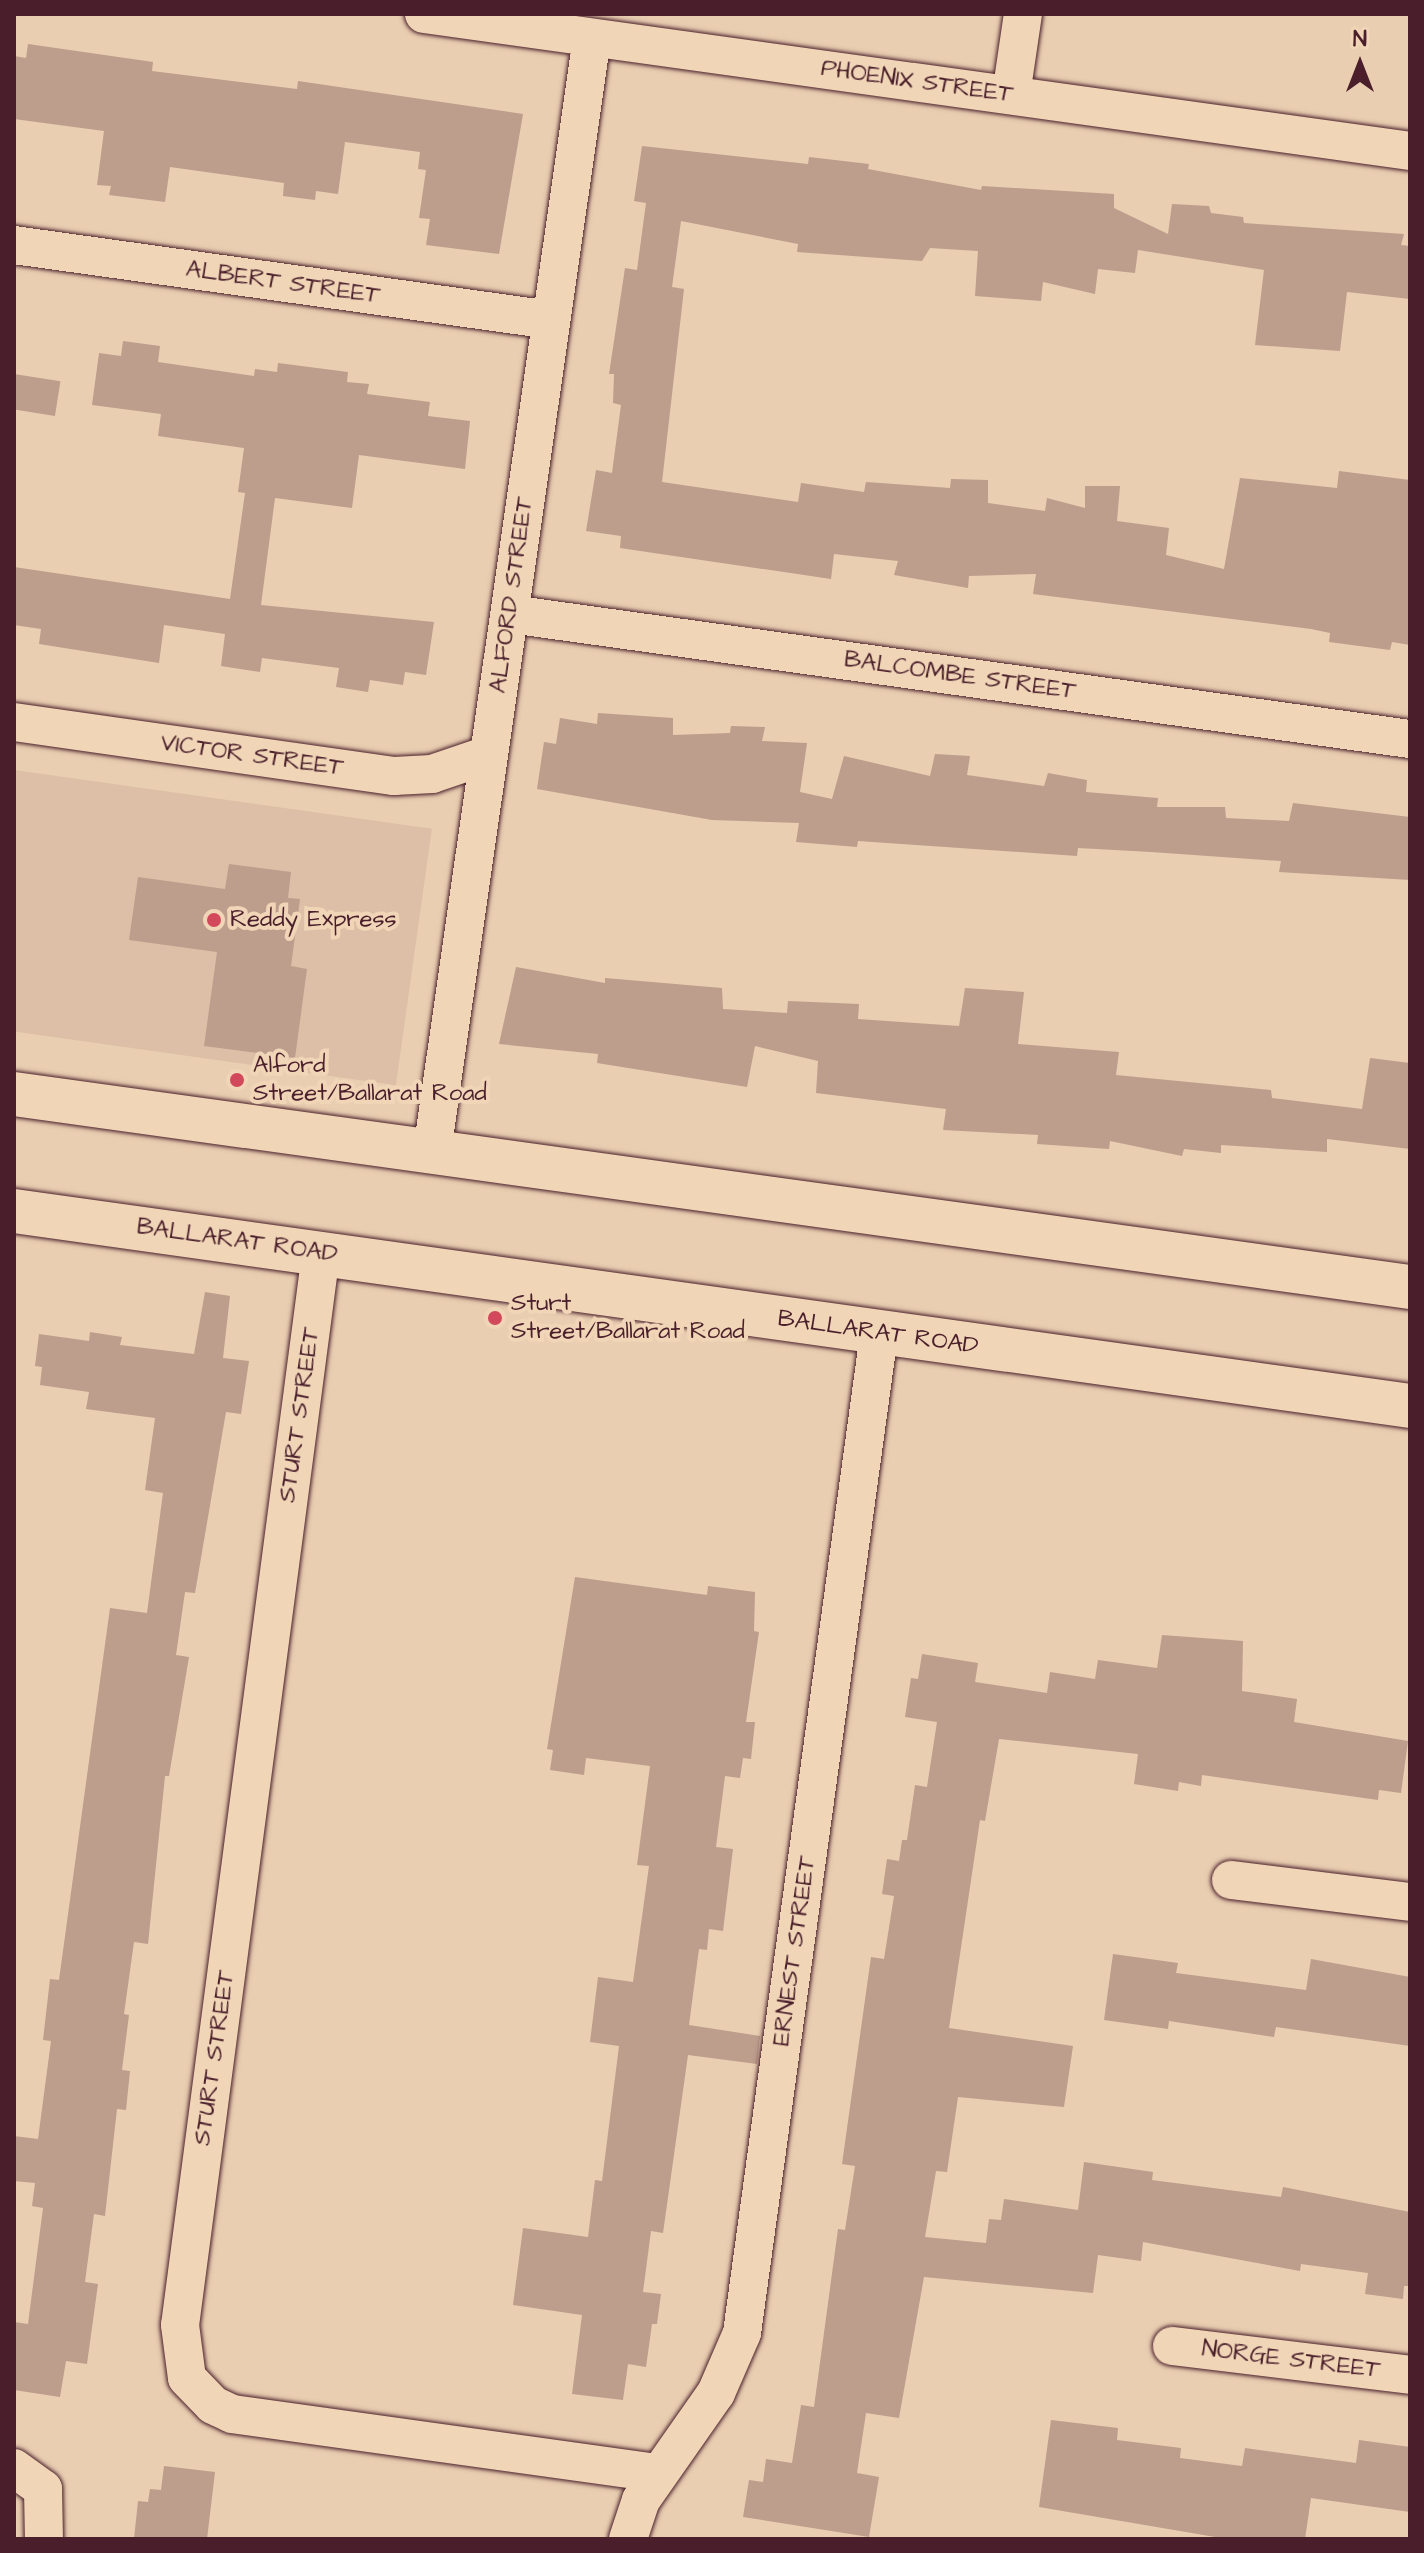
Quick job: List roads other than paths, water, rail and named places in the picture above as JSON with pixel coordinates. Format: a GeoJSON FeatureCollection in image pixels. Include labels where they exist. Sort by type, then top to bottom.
{"type":"FeatureCollection","features":[{"type":"Feature","properties":{"kind":"highway"},"geometry":{"type":"LineString","coordinates":[[14,1094],[1410,1287]]}},
{"type":"Feature","properties":{"kind":"highway","name":"BALLARAT ROAD"},"geometry":{"type":"LineString","coordinates":[[14,1211],[1410,1406]]}},
{"type":"Feature","properties":{"kind":"street","name":"PHOENIX STREET"},"geometry":{"type":"LineString","coordinates":[[424,14],[1410,151]]}},
{"type":"Feature","properties":{"kind":"street"},"geometry":{"type":"LineString","coordinates":[[1011,95],[1023,14]]}},
{"type":"Feature","properties":{"kind":"street","name":"ALFORD STREET"},"geometry":{"type":"LineString","coordinates":[[432,1152],[592,38]]}},
{"type":"Feature","properties":{"kind":"street","name":"ALBERT STREET"},"geometry":{"type":"LineString","coordinates":[[14,245],[551,320]]}},
{"type":"Feature","properties":{"kind":"street","name":"BALCOMBE STREET"},"geometry":{"type":"LineString","coordinates":[[510,614],[1410,739]]}},
{"type":"Feature","properties":{"kind":"street","name":"VICTOR STREET"},"geometry":{"type":"LineString","coordinates":[[14,722],[394,776],[432,774],[488,755]]}},
{"type":"Feature","properties":{"kind":"street","name":"STURT STREET"},"geometry":{"type":"LineString","coordinates":[[321,1253],[180,2325],[187,2378],[213,2405],[232,2414],[658,2473]]}},
{"type":"Feature","properties":{"kind":"street","name":"ERNEST STREET"},"geometry":{"type":"LineString","coordinates":[[628,2539],[641,2500],[716,2393],[742,2333],[879,1334]]}},
{"type":"Feature","properties":{"kind":"street"},"geometry":{"type":"LineString","coordinates":[[1231,1880],[1410,1902]]}},
{"type":"Feature","properties":{"kind":"street","name":"NORGE STREET"},"geometry":{"type":"LineString","coordinates":[[1172,2346],[1410,2375]]}},
{"type":"Feature","properties":{"kind":"street"},"geometry":{"type":"LineString","coordinates":[[14,2468],[37,2480],[43,2489],[44,2539]]}},
{"type":"Feature","properties":{"kind":"place","name":"Reddy Express"},"geometry":{"type":"Point","coordinates":[214,920]}},
{"type":"Feature","properties":{"kind":"place","name":"Alford Street/Ballarat Road"},"geometry":{"type":"Point","coordinates":[237,1080]}},
{"type":"Feature","properties":{"kind":"place","name":"Sturt Street/Ballarat Road"},"geometry":{"type":"Point","coordinates":[495,1318]}}]}
